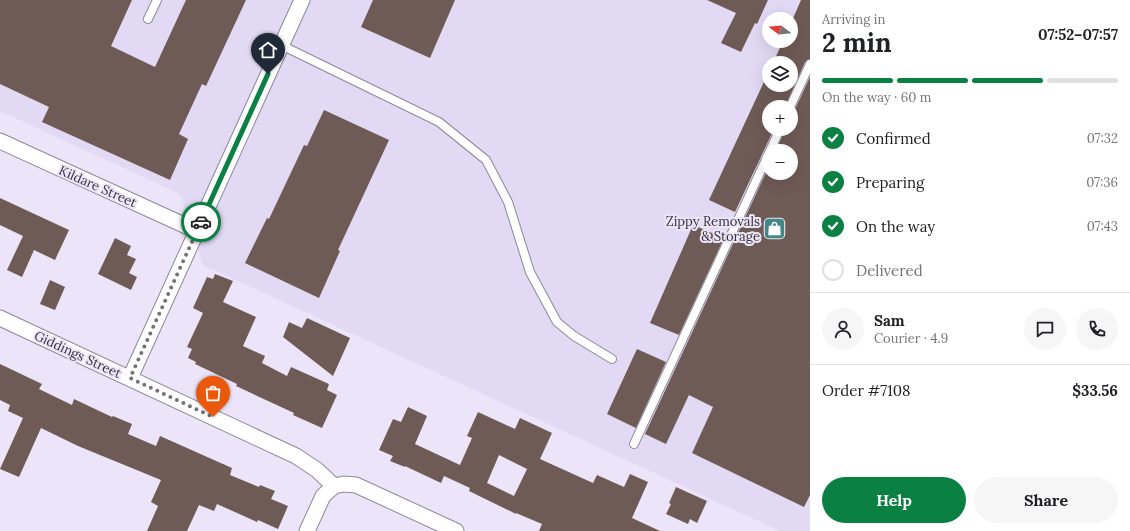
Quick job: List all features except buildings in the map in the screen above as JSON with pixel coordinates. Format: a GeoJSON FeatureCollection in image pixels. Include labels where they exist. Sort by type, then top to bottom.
{"type":"FeatureCollection","features":[{"type":"Feature","properties":{"kind":"street"},"geometry":{"type":"LineString","coordinates":[[130,378],[302,0]]}},
{"type":"Feature","properties":{"kind":"street","name":"Kildare Street"},"geometry":{"type":"LineString","coordinates":[[0,141],[197,231]]}},
{"type":"Feature","properties":{"kind":"street","name":"Giddings Street"},"geometry":{"type":"LineString","coordinates":[[0,318],[296,456],[317,470],[334,486]]}},
{"type":"Feature","properties":{"kind":"street"},"geometry":{"type":"LineString","coordinates":[[307,531],[323,496],[334,486],[344,484],[356,485],[456,531]]}},
{"type":"Feature","properties":{"kind":"lane"},"geometry":{"type":"LineString","coordinates":[[148,19],[157,0]]}},
{"type":"Feature","properties":{"kind":"lane"},"geometry":{"type":"LineString","coordinates":[[281,45],[439,122],[486,160],[508,202],[530,272],[557,322],[574,336],[612,359]]}},
{"type":"Feature","properties":{"kind":"lane"},"geometry":{"type":"LineString","coordinates":[[793,100],[810,64]]}},
{"type":"Feature","properties":{"kind":"lane"},"geometry":{"type":"LineString","coordinates":[[634,444],[762,167]]}},
{"type":"Feature","properties":{"kind":"shaded area"},"geometry":{"type":"Polygon","coordinates":[[[0,0],[810,0],[810,531],[780,531],[203,265],[180,194],[0,111],[0,0]]]}},
{"type":"Feature","properties":{"kind":"way so far"},"geometry":{"type":"LineString","coordinates":[[201,222],[130,378],[213,417]]}},
{"type":"Feature","properties":{"kind":"place","name":"Zippy Removals & Storage"},"geometry":{"type":"Point","coordinates":[775,228]}},
{"type":"Feature","properties":{"kind":"route"},"geometry":{"type":"LineString","coordinates":[[201,222],[268,74]]}}]}
